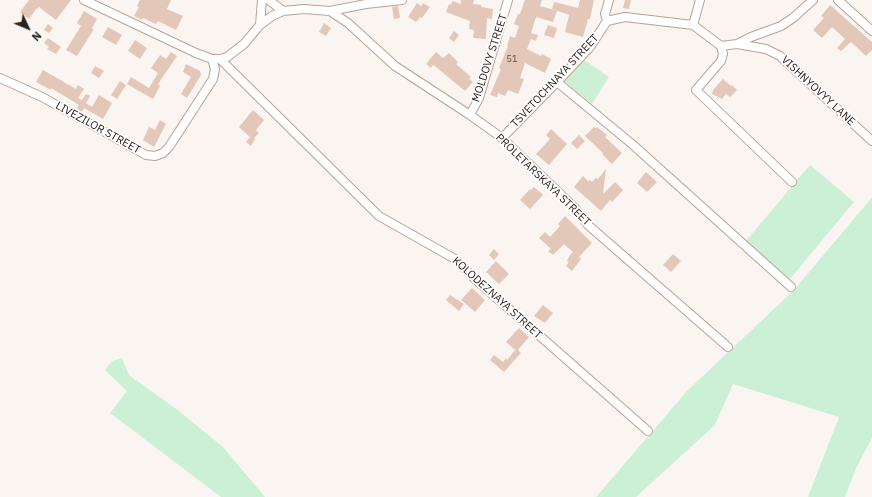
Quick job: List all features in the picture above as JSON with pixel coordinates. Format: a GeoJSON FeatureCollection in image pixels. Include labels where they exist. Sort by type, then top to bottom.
{"type":"FeatureCollection","features":[{"type":"Feature","properties":{"kind":"street","name":"KOLODEZNAYA STREET"},"geometry":{"type":"LineString","coordinates":[[84,0],[189,50],[216,59],[379,216],[455,259],[648,431]]}},
{"type":"Feature","properties":{"kind":"street"},"geometry":{"type":"LineString","coordinates":[[260,25],[262,0]]}},
{"type":"Feature","properties":{"kind":"street"},"geometry":{"type":"LineString","coordinates":[[269,0],[283,11]]}},
{"type":"Feature","properties":{"kind":"street","name":"PROLETARSKAYA STREET"},"geometry":{"type":"LineString","coordinates":[[216,59],[227,56],[244,44],[260,25],[272,16],[283,11],[304,9],[330,11],[366,4],[402,0]]}},
{"type":"Feature","properties":{"kind":"street","name":"MOLDOVY STREET"},"geometry":{"type":"LineString","coordinates":[[470,115],[479,98],[508,0]]}},
{"type":"Feature","properties":{"kind":"street","name":"TSVETOCHNAYA STREET"},"geometry":{"type":"LineString","coordinates":[[502,138],[558,82],[590,47],[607,21],[605,14],[609,0]]}},
{"type":"Feature","properties":{"kind":"street"},"geometry":{"type":"LineString","coordinates":[[693,25],[700,0]]}},
{"type":"Feature","properties":{"kind":"street"},"geometry":{"type":"LineString","coordinates":[[721,46],[737,44],[781,26],[793,18],[813,0]]}},
{"type":"Feature","properties":{"kind":"street"},"geometry":{"type":"LineString","coordinates":[[838,0],[872,31]]}},
{"type":"Feature","properties":{"kind":"street","name":"PROLETARSKAYA STREET"},"geometry":{"type":"LineString","coordinates":[[330,11],[348,23],[394,66],[470,115],[502,138],[575,208],[588,225],[728,347]]}},
{"type":"Feature","properties":{"kind":"street"},"geometry":{"type":"LineString","coordinates":[[607,21],[625,17],[693,25],[721,46],[723,54],[721,61],[696,90],[792,182]]}},
{"type":"Feature","properties":{"kind":"street","name":"VISHNYOVYY LANE"},"geometry":{"type":"LineString","coordinates":[[737,44],[766,49],[780,56],[872,141]]}},
{"type":"Feature","properties":{"kind":"street","name":"LIVEZILOR STREET"},"geometry":{"type":"LineString","coordinates":[[0,78],[42,97],[146,155],[155,156],[163,153],[169,147],[212,79],[216,59]]}},
{"type":"Feature","properties":{"kind":"street"},"geometry":{"type":"LineString","coordinates":[[558,82],[632,144],[791,287]]}},
{"type":"Feature","properties":{"kind":"green space"},"geometry":{"type":"Polygon","coordinates":[[[583,59],[609,77],[592,104],[563,80],[583,59]]]}},
{"type":"Feature","properties":{"kind":"green space"},"geometry":{"type":"Polygon","coordinates":[[[810,165],[854,202],[790,279],[745,242],[810,165]]]}},
{"type":"Feature","properties":{"kind":"green space"},"geometry":{"type":"Polygon","coordinates":[[[872,198],[872,438],[856,468],[845,497],[808,497],[839,417],[733,384],[715,425],[636,497],[596,497],[687,391],[794,290],[872,198]]]}},
{"type":"Feature","properties":{"kind":"green space"},"geometry":{"type":"Polygon","coordinates":[[[122,358],[129,375],[179,411],[223,447],[265,497],[221,497],[110,413],[127,391],[105,370],[112,361],[122,358]]]}},
{"type":"Feature","properties":{"kind":"building"},"geometry":{"type":"Polygon","coordinates":[[[29,0],[71,0],[56,20],[39,7],[29,19],[20,12],[29,0]]]}},
{"type":"Feature","properties":{"kind":"building"},"geometry":{"type":"Polygon","coordinates":[[[140,0],[171,0],[167,9],[183,16],[176,30],[158,21],[156,24],[134,16],[139,7],[137,6],[140,0]]]}},
{"type":"Feature","properties":{"kind":"building"},"geometry":{"type":"Polygon","coordinates":[[[461,0],[474,0],[473,4],[493,9],[492,19],[487,18],[486,39],[473,38],[474,30],[469,29],[470,21],[446,12],[452,1],[461,4],[461,0]]]}},
{"type":"Feature","properties":{"kind":"building"},"geometry":{"type":"Polygon","coordinates":[[[525,0],[542,0],[540,6],[557,11],[553,22],[536,17],[531,33],[538,35],[536,41],[531,39],[527,49],[551,59],[545,73],[525,63],[520,78],[524,79],[518,94],[508,90],[505,96],[498,93],[497,97],[490,95],[501,69],[499,68],[508,46],[510,36],[515,38],[519,26],[514,24],[518,14],[520,14],[525,0]]]}},
{"type":"Feature","properties":{"kind":"building"},"geometry":{"type":"Polygon","coordinates":[[[580,0],[594,0],[590,19],[588,19],[583,37],[565,32],[569,15],[552,9],[554,2],[578,8],[580,0]]]}},
{"type":"Feature","properties":{"kind":"building"},"geometry":{"type":"Polygon","coordinates":[[[625,0],[631,0],[629,9],[623,8],[625,0]]]}},
{"type":"Feature","properties":{"kind":"building"},"geometry":{"type":"Polygon","coordinates":[[[417,3],[421,6],[423,3],[430,7],[422,18],[420,17],[416,22],[408,17],[417,3]]]}},
{"type":"Feature","properties":{"kind":"building"},"geometry":{"type":"Polygon","coordinates":[[[830,5],[872,42],[872,50],[866,56],[851,42],[841,51],[837,48],[845,39],[832,27],[822,38],[813,30],[824,18],[821,16],[830,5]]]}},
{"type":"Feature","properties":{"kind":"building"},"geometry":{"type":"Polygon","coordinates":[[[398,6],[400,18],[394,19],[392,7],[398,6]]]}},
{"type":"Feature","properties":{"kind":"building"},"geometry":{"type":"Polygon","coordinates":[[[84,11],[97,19],[92,28],[94,29],[77,56],[66,50],[81,26],[77,23],[84,11]]]}},
{"type":"Feature","properties":{"kind":"building"},"geometry":{"type":"Polygon","coordinates":[[[324,23],[331,28],[326,36],[319,32],[324,23]]]}},
{"type":"Feature","properties":{"kind":"building"},"geometry":{"type":"Polygon","coordinates":[[[48,24],[53,28],[49,33],[44,30],[48,24]]]}},
{"type":"Feature","properties":{"kind":"building"},"geometry":{"type":"Polygon","coordinates":[[[548,25],[557,28],[554,38],[544,35],[548,25]]]}},
{"type":"Feature","properties":{"kind":"building"},"geometry":{"type":"Polygon","coordinates":[[[108,27],[122,35],[116,45],[102,37],[108,27]]]}},
{"type":"Feature","properties":{"kind":"building"},"geometry":{"type":"Polygon","coordinates":[[[454,31],[459,35],[454,42],[449,38],[454,31]]]}},
{"type":"Feature","properties":{"kind":"building"},"geometry":{"type":"Polygon","coordinates":[[[48,38],[61,47],[56,54],[47,49],[49,47],[44,43],[48,38]]]}},
{"type":"Feature","properties":{"kind":"building"},"geometry":{"type":"Polygon","coordinates":[[[135,40],[147,48],[140,59],[128,51],[135,40]]]}},
{"type":"Feature","properties":{"kind":"building"},"geometry":{"type":"Polygon","coordinates":[[[171,52],[177,56],[158,84],[160,86],[153,99],[127,84],[131,77],[149,88],[158,73],[151,68],[160,55],[166,59],[171,52]]]}},
{"type":"Feature","properties":{"kind":"building"},"geometry":{"type":"Polygon","coordinates":[[[436,52],[443,58],[449,53],[457,61],[458,63],[456,64],[471,77],[469,79],[473,82],[465,91],[436,67],[433,65],[431,68],[426,64],[436,52]]]}},
{"type":"Feature","properties":{"kind":"building"},"geometry":{"type":"Polygon","coordinates":[[[186,64],[200,71],[201,75],[187,98],[181,94],[191,77],[183,72],[186,64]]]}},
{"type":"Feature","properties":{"kind":"building"},"geometry":{"type":"Polygon","coordinates":[[[95,66],[104,71],[99,78],[91,73],[95,66]]]}},
{"type":"Feature","properties":{"kind":"building"},"geometry":{"type":"Polygon","coordinates":[[[43,70],[76,89],[78,85],[84,89],[78,98],[82,100],[86,94],[90,96],[86,103],[92,107],[99,95],[112,103],[103,119],[84,108],[81,113],[76,110],[79,105],[51,88],[51,90],[36,82],[43,70]]]}},
{"type":"Feature","properties":{"kind":"building"},"geometry":{"type":"Polygon","coordinates":[[[723,79],[737,90],[730,97],[726,94],[722,99],[712,94],[713,90],[723,79]]]}},
{"type":"Feature","properties":{"kind":"building"},"geometry":{"type":"Polygon","coordinates":[[[120,81],[126,85],[117,99],[111,95],[120,81]]]}},
{"type":"Feature","properties":{"kind":"building"},"geometry":{"type":"Polygon","coordinates":[[[253,110],[264,120],[256,130],[259,133],[254,138],[255,139],[251,146],[246,142],[250,137],[239,127],[253,110]]]}},
{"type":"Feature","properties":{"kind":"building"},"geometry":{"type":"Polygon","coordinates":[[[160,120],[166,124],[154,147],[143,140],[149,127],[155,130],[160,120]]]}},
{"type":"Feature","properties":{"kind":"building"},"geometry":{"type":"Polygon","coordinates":[[[594,127],[597,127],[607,135],[605,137],[622,153],[612,164],[585,136],[594,127]]]}},
{"type":"Feature","properties":{"kind":"building"},"geometry":{"type":"Polygon","coordinates":[[[551,129],[567,144],[549,165],[536,154],[550,139],[546,135],[551,129]]]}},
{"type":"Feature","properties":{"kind":"building"},"geometry":{"type":"Polygon","coordinates":[[[579,135],[585,141],[577,149],[571,143],[579,135]]]}},
{"type":"Feature","properties":{"kind":"building"},"geometry":{"type":"Polygon","coordinates":[[[606,169],[603,194],[615,182],[623,190],[612,202],[610,200],[601,211],[574,187],[583,176],[588,181],[590,180],[592,182],[596,178],[598,179],[606,169]]]}},
{"type":"Feature","properties":{"kind":"building"},"geometry":{"type":"Polygon","coordinates":[[[646,172],[657,182],[647,192],[637,183],[646,172]]]}},
{"type":"Feature","properties":{"kind":"building"},"geometry":{"type":"Polygon","coordinates":[[[534,187],[543,195],[530,209],[520,200],[530,189],[531,190],[534,187]]]}},
{"type":"Feature","properties":{"kind":"building"},"geometry":{"type":"Polygon","coordinates":[[[565,216],[592,243],[579,257],[581,259],[572,271],[566,266],[569,262],[567,261],[570,255],[573,252],[564,244],[553,255],[548,251],[551,249],[539,238],[545,232],[550,237],[560,226],[558,224],[565,216]]]}},
{"type":"Feature","properties":{"kind":"building"},"geometry":{"type":"Polygon","coordinates":[[[494,249],[499,254],[494,260],[489,255],[494,249]]]}},
{"type":"Feature","properties":{"kind":"building"},"geometry":{"type":"Polygon","coordinates":[[[673,254],[681,261],[671,272],[663,265],[673,254]]]}},
{"type":"Feature","properties":{"kind":"building"},"geometry":{"type":"Polygon","coordinates":[[[496,261],[509,274],[499,284],[486,272],[496,261]]]}},
{"type":"Feature","properties":{"kind":"building"},"geometry":{"type":"Polygon","coordinates":[[[472,288],[485,300],[475,312],[461,300],[472,288]]]}},
{"type":"Feature","properties":{"kind":"building"},"geometry":{"type":"Polygon","coordinates":[[[450,295],[464,304],[459,311],[446,300],[450,295]]]}},
{"type":"Feature","properties":{"kind":"building"},"geometry":{"type":"Polygon","coordinates":[[[543,305],[553,313],[545,323],[534,316],[543,305]]]}},
{"type":"Feature","properties":{"kind":"building"},"geometry":{"type":"Polygon","coordinates":[[[519,328],[529,337],[518,350],[521,353],[504,372],[490,360],[494,355],[503,362],[506,358],[507,360],[515,350],[506,342],[519,328]]]}}]}
